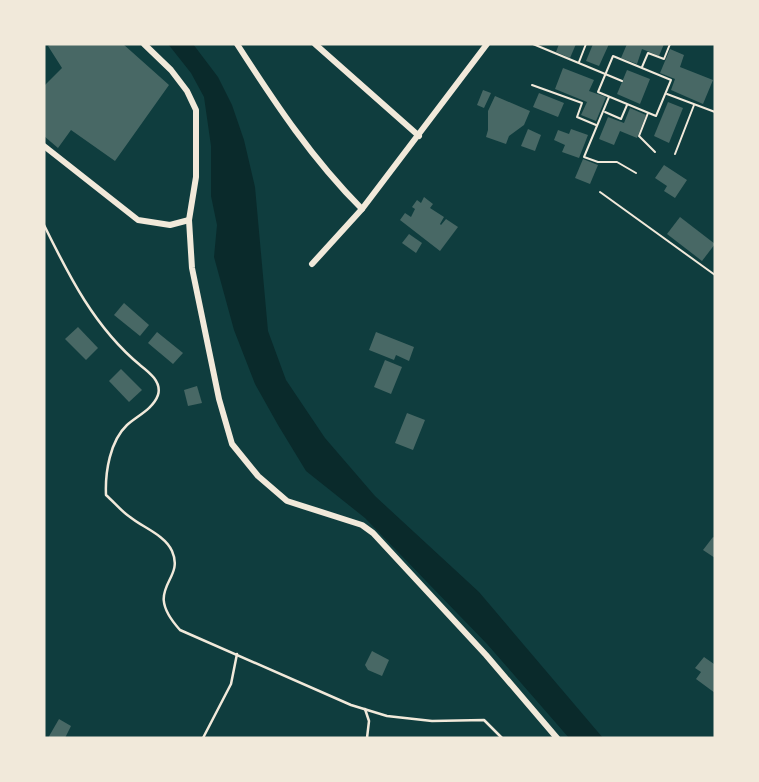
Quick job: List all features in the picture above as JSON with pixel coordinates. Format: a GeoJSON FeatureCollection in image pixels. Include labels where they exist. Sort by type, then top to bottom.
{"type":"FeatureCollection","features":[{"type":"Feature","properties":{"kind":"street"},"geometry":{"type":"LineString","coordinates":[[144,44],[171,70],[197,110],[196,167],[189,220],[192,268],[219,399],[232,444],[258,476],[287,501],[362,525],[373,533],[486,655],[557,738]]}},
{"type":"Feature","properties":{"kind":"street"},"geometry":{"type":"LineString","coordinates":[[237,44],[288,122],[329,176],[362,209]]}},
{"type":"Feature","properties":{"kind":"street"},"geometry":{"type":"LineString","coordinates":[[315,44],[419,136]]}},
{"type":"Feature","properties":{"kind":"street"},"geometry":{"type":"LineString","coordinates":[[312,264],[362,209],[419,136],[483,45]]}},
{"type":"Feature","properties":{"kind":"street"},"geometry":{"type":"LineString","coordinates":[[44,146],[138,220],[170,225],[189,220]]}},
{"type":"Feature","properties":{"kind":"lane"},"geometry":{"type":"LineString","coordinates":[[44,225],[66,270],[106,334],[150,373],[158,384],[158,395],[149,408],[125,427],[111,453],[105,480],[106,495],[129,517],[164,541],[172,551],[174,568],[162,601],[167,615],[180,629],[306,686],[365,709],[387,716],[432,721],[484,720],[502,738]]}},
{"type":"Feature","properties":{"kind":"lane"},"geometry":{"type":"LineString","coordinates":[[203,738],[231,684],[237,654]]}},
{"type":"Feature","properties":{"kind":"lane"},"geometry":{"type":"LineString","coordinates":[[365,709],[369,721],[367,738]]}},
{"type":"Feature","properties":{"kind":"path"},"geometry":{"type":"LineString","coordinates":[[533,44],[622,81]]}},
{"type":"Feature","properties":{"kind":"path"},"geometry":{"type":"LineString","coordinates":[[578,63],[586,44]]}},
{"type":"Feature","properties":{"kind":"path"},"geometry":{"type":"LineString","coordinates":[[642,68],[648,53],[664,59],[670,44]]}},
{"type":"Feature","properties":{"kind":"path"},"geometry":{"type":"LineString","coordinates":[[612,56],[642,68],[671,80],[656,116],[598,92],[612,56]]}},
{"type":"Feature","properties":{"kind":"path"},"geometry":{"type":"LineString","coordinates":[[532,85],[582,103],[576,117],[597,126]]}},
{"type":"Feature","properties":{"kind":"path"},"geometry":{"type":"LineString","coordinates":[[666,93],[715,113]]}},
{"type":"Feature","properties":{"kind":"path"},"geometry":{"type":"LineString","coordinates":[[609,96],[584,157],[598,162],[617,162],[636,173]]}},
{"type":"Feature","properties":{"kind":"path"},"geometry":{"type":"LineString","coordinates":[[603,111],[621,119],[627,104]]}},
{"type":"Feature","properties":{"kind":"path"},"geometry":{"type":"LineString","coordinates":[[675,154],[695,104]]}},
{"type":"Feature","properties":{"kind":"path"},"geometry":{"type":"LineString","coordinates":[[649,113],[639,136],[655,152]]}},
{"type":"Feature","properties":{"kind":"path"},"geometry":{"type":"LineString","coordinates":[[600,192],[715,275]]}},
{"type":"Feature","properties":{"kind":"water"},"geometry":{"type":"Polygon","coordinates":[[[168,44],[193,44],[218,77],[232,105],[244,140],[255,187],[268,331],[286,380],[325,438],[375,496],[479,592],[603,738],[569,738],[487,644],[365,518],[306,471],[255,384],[234,330],[214,257],[217,225],[211,196],[211,146],[204,97],[191,73],[168,44]]]}},
{"type":"Feature","properties":{"kind":"building"},"geometry":{"type":"Polygon","coordinates":[[[123,44],[169,85],[115,161],[71,130],[58,148],[44,136],[44,86],[62,68],[48,46],[123,44]]]}},
{"type":"Feature","properties":{"kind":"building"},"geometry":{"type":"Polygon","coordinates":[[[559,44],[576,44],[570,58],[556,52],[559,44]]]}},
{"type":"Feature","properties":{"kind":"building"},"geometry":{"type":"Polygon","coordinates":[[[593,44],[609,44],[599,66],[586,61],[593,44]]]}},
{"type":"Feature","properties":{"kind":"building"},"geometry":{"type":"Polygon","coordinates":[[[627,44],[664,44],[659,56],[642,49],[637,64],[621,58],[627,44]]]}},
{"type":"Feature","properties":{"kind":"building"},"geometry":{"type":"Polygon","coordinates":[[[670,49],[684,55],[680,67],[713,80],[703,104],[671,90],[675,79],[660,73],[670,49]]]}},
{"type":"Feature","properties":{"kind":"building"},"geometry":{"type":"Polygon","coordinates":[[[563,68],[594,80],[589,91],[606,97],[596,121],[581,115],[587,102],[555,89],[563,68]]]}},
{"type":"Feature","properties":{"kind":"building"},"geometry":{"type":"Polygon","coordinates":[[[627,70],[650,79],[640,104],[617,94],[627,70]]]}},
{"type":"Feature","properties":{"kind":"building"},"geometry":{"type":"Polygon","coordinates":[[[483,90],[491,93],[484,108],[477,105],[483,90]]]}},
{"type":"Feature","properties":{"kind":"building"},"geometry":{"type":"Polygon","coordinates":[[[539,93],[564,103],[558,117],[533,107],[539,93]]]}},
{"type":"Feature","properties":{"kind":"building"},"geometry":{"type":"Polygon","coordinates":[[[495,96],[530,111],[524,125],[509,136],[506,144],[486,137],[488,111],[495,96]]]}},
{"type":"Feature","properties":{"kind":"building"},"geometry":{"type":"Polygon","coordinates":[[[668,102],[683,108],[669,143],[654,136],[668,102]]]}},
{"type":"Feature","properties":{"kind":"building"},"geometry":{"type":"Polygon","coordinates":[[[630,108],[646,115],[637,138],[620,131],[614,145],[599,139],[608,117],[624,123],[630,108]]]}},
{"type":"Feature","properties":{"kind":"building"},"geometry":{"type":"Polygon","coordinates":[[[528,129],[541,135],[535,151],[521,146],[528,129]]]}},
{"type":"Feature","properties":{"kind":"building"},"geometry":{"type":"Polygon","coordinates":[[[571,129],[588,135],[579,158],[562,152],[565,145],[554,140],[558,130],[569,134],[571,129]]]}},
{"type":"Feature","properties":{"kind":"building"},"geometry":{"type":"Polygon","coordinates":[[[583,159],[598,165],[590,184],[575,178],[583,159]]]}},
{"type":"Feature","properties":{"kind":"building"},"geometry":{"type":"Polygon","coordinates":[[[664,165],[687,180],[675,198],[664,191],[667,186],[655,178],[664,165]]]}},
{"type":"Feature","properties":{"kind":"building"},"geometry":{"type":"Polygon","coordinates":[[[424,197],[433,204],[430,208],[444,217],[441,225],[446,219],[458,227],[440,251],[400,220],[405,213],[411,217],[415,209],[412,207],[417,200],[421,203],[424,197]]]}},
{"type":"Feature","properties":{"kind":"building"},"geometry":{"type":"Polygon","coordinates":[[[680,217],[715,244],[702,261],[667,234],[680,217]]]}},
{"type":"Feature","properties":{"kind":"building"},"geometry":{"type":"Polygon","coordinates":[[[409,234],[422,243],[416,253],[402,243],[409,234]]]}},
{"type":"Feature","properties":{"kind":"building"},"geometry":{"type":"Polygon","coordinates":[[[124,303],[149,325],[140,336],[114,315],[124,303]]]}},
{"type":"Feature","properties":{"kind":"building"},"geometry":{"type":"Polygon","coordinates":[[[78,327],[98,348],[86,360],[65,339],[78,327]]]}},
{"type":"Feature","properties":{"kind":"building"},"geometry":{"type":"Polygon","coordinates":[[[157,332],[183,353],[173,364],[148,343],[157,332]]]}},
{"type":"Feature","properties":{"kind":"building"},"geometry":{"type":"Polygon","coordinates":[[[376,332],[414,347],[409,361],[396,355],[394,360],[369,350],[376,332]]]}},
{"type":"Feature","properties":{"kind":"building"},"geometry":{"type":"Polygon","coordinates":[[[385,360],[402,367],[391,394],[374,387],[385,360]]]}},
{"type":"Feature","properties":{"kind":"building"},"geometry":{"type":"Polygon","coordinates":[[[121,369],[142,390],[129,402],[109,381],[121,369]]]}},
{"type":"Feature","properties":{"kind":"building"},"geometry":{"type":"Polygon","coordinates":[[[197,386],[202,403],[188,406],[184,390],[197,386]]]}},
{"type":"Feature","properties":{"kind":"building"},"geometry":{"type":"Polygon","coordinates":[[[407,413],[425,420],[413,450],[395,443],[407,413]]]}},
{"type":"Feature","properties":{"kind":"building"},"geometry":{"type":"Polygon","coordinates":[[[713,537],[715,538],[715,558],[703,550],[713,537]]]}},
{"type":"Feature","properties":{"kind":"building"},"geometry":{"type":"Polygon","coordinates":[[[372,651],[389,660],[382,676],[368,670],[365,665],[372,651]]]}},
{"type":"Feature","properties":{"kind":"building"},"geometry":{"type":"Polygon","coordinates":[[[704,657],[714,664],[715,662],[715,693],[696,679],[701,672],[695,668],[704,657]]]}},
{"type":"Feature","properties":{"kind":"building"},"geometry":{"type":"Polygon","coordinates":[[[59,719],[71,726],[65,738],[48,738],[59,719]]]}}]}
